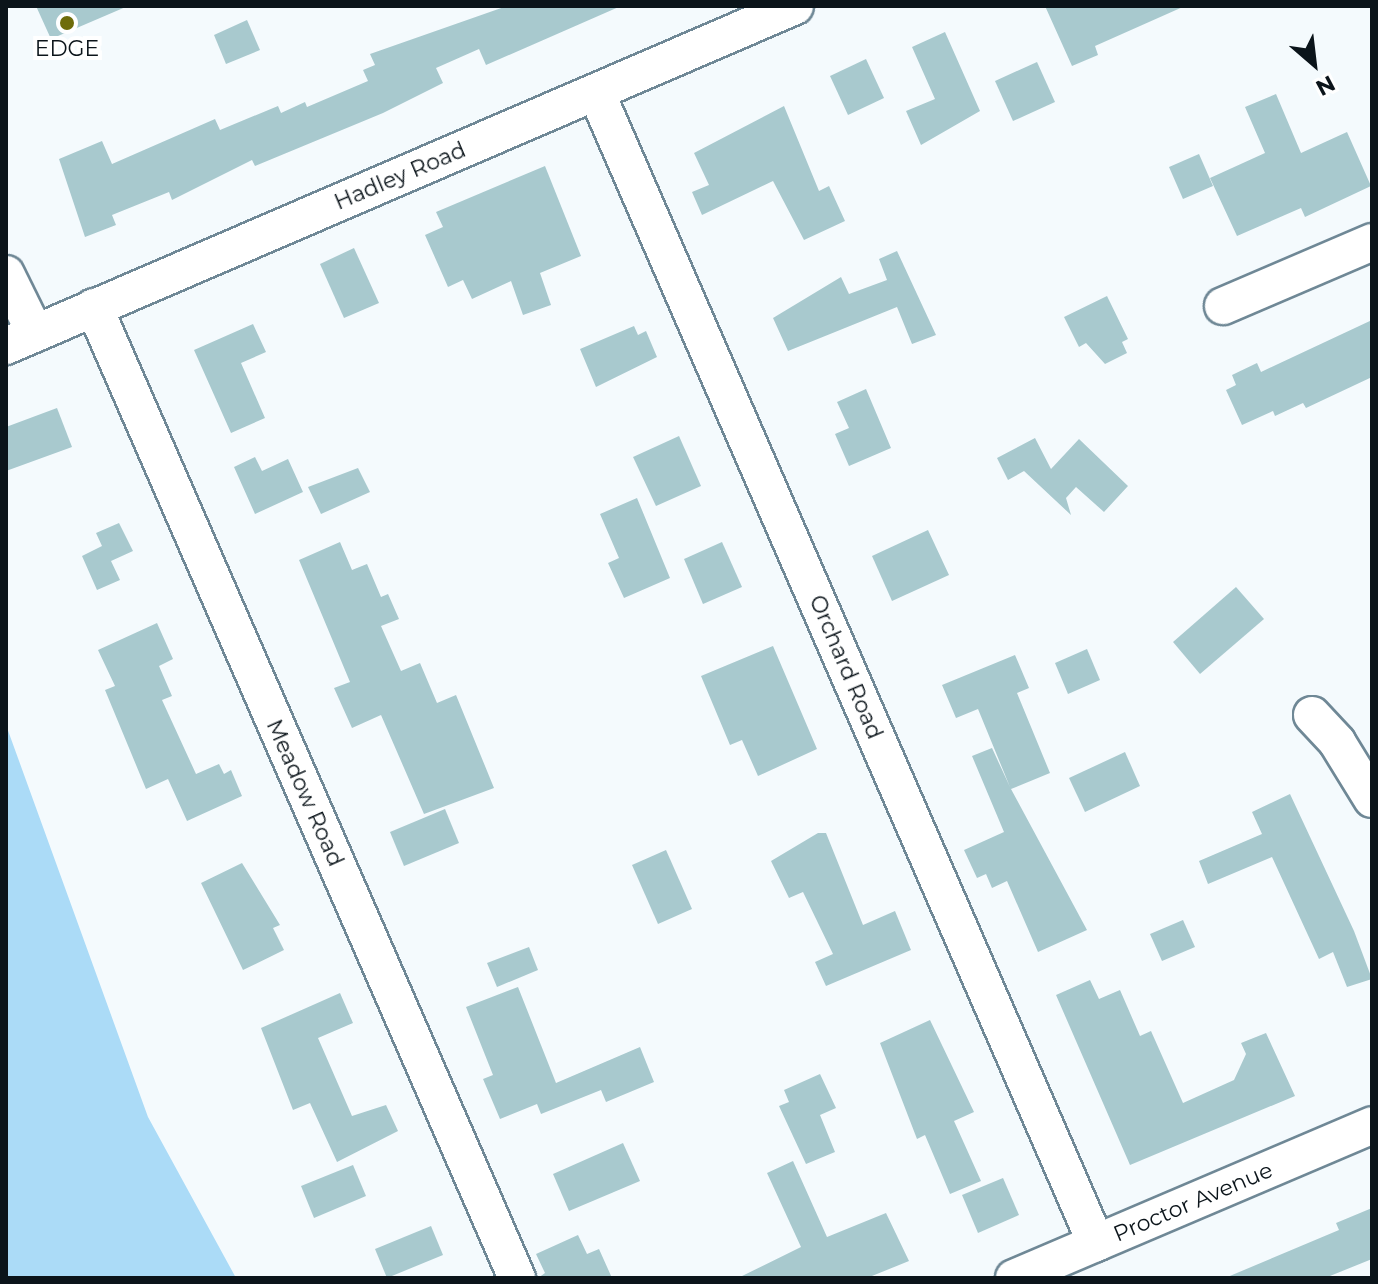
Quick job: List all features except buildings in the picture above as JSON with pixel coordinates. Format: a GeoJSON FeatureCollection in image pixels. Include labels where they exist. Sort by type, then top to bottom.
{"type":"FeatureCollection","features":[{"type":"Feature","properties":{"kind":"street","name":"Hadley Road"},"geometry":{"type":"LineString","coordinates":[[20,339],[795,6]]}},
{"type":"Feature","properties":{"kind":"street","name":"Orchard Road"},"geometry":{"type":"LineString","coordinates":[[596,92],[1096,1243]]}},
{"type":"Feature","properties":{"kind":"street"},"geometry":{"type":"LineString","coordinates":[[1223,306],[1372,242]]}},
{"type":"Feature","properties":{"kind":"street"},"geometry":{"type":"LineString","coordinates":[[6,274],[20,339]]}},
{"type":"Feature","properties":{"kind":"street","name":"Meadow Road"},"geometry":{"type":"LineString","coordinates":[[94,307],[517,1278]]}},
{"type":"Feature","properties":{"kind":"street"},"geometry":{"type":"LineString","coordinates":[[1312,715],[1337,742],[1372,799]]}},
{"type":"Feature","properties":{"kind":"street","name":"Proctor Avenue"},"geometry":{"type":"LineString","coordinates":[[1014,1278],[1372,1125]]}},
{"type":"Feature","properties":{"kind":"shaded area"},"geometry":{"type":"Polygon","coordinates":[[[6,725],[148,1117],[236,1278],[6,1278],[6,725]]]}},
{"type":"Feature","properties":{"kind":"place","name":"EDGE"},"geometry":{"type":"Point","coordinates":[67,23]}}]}
